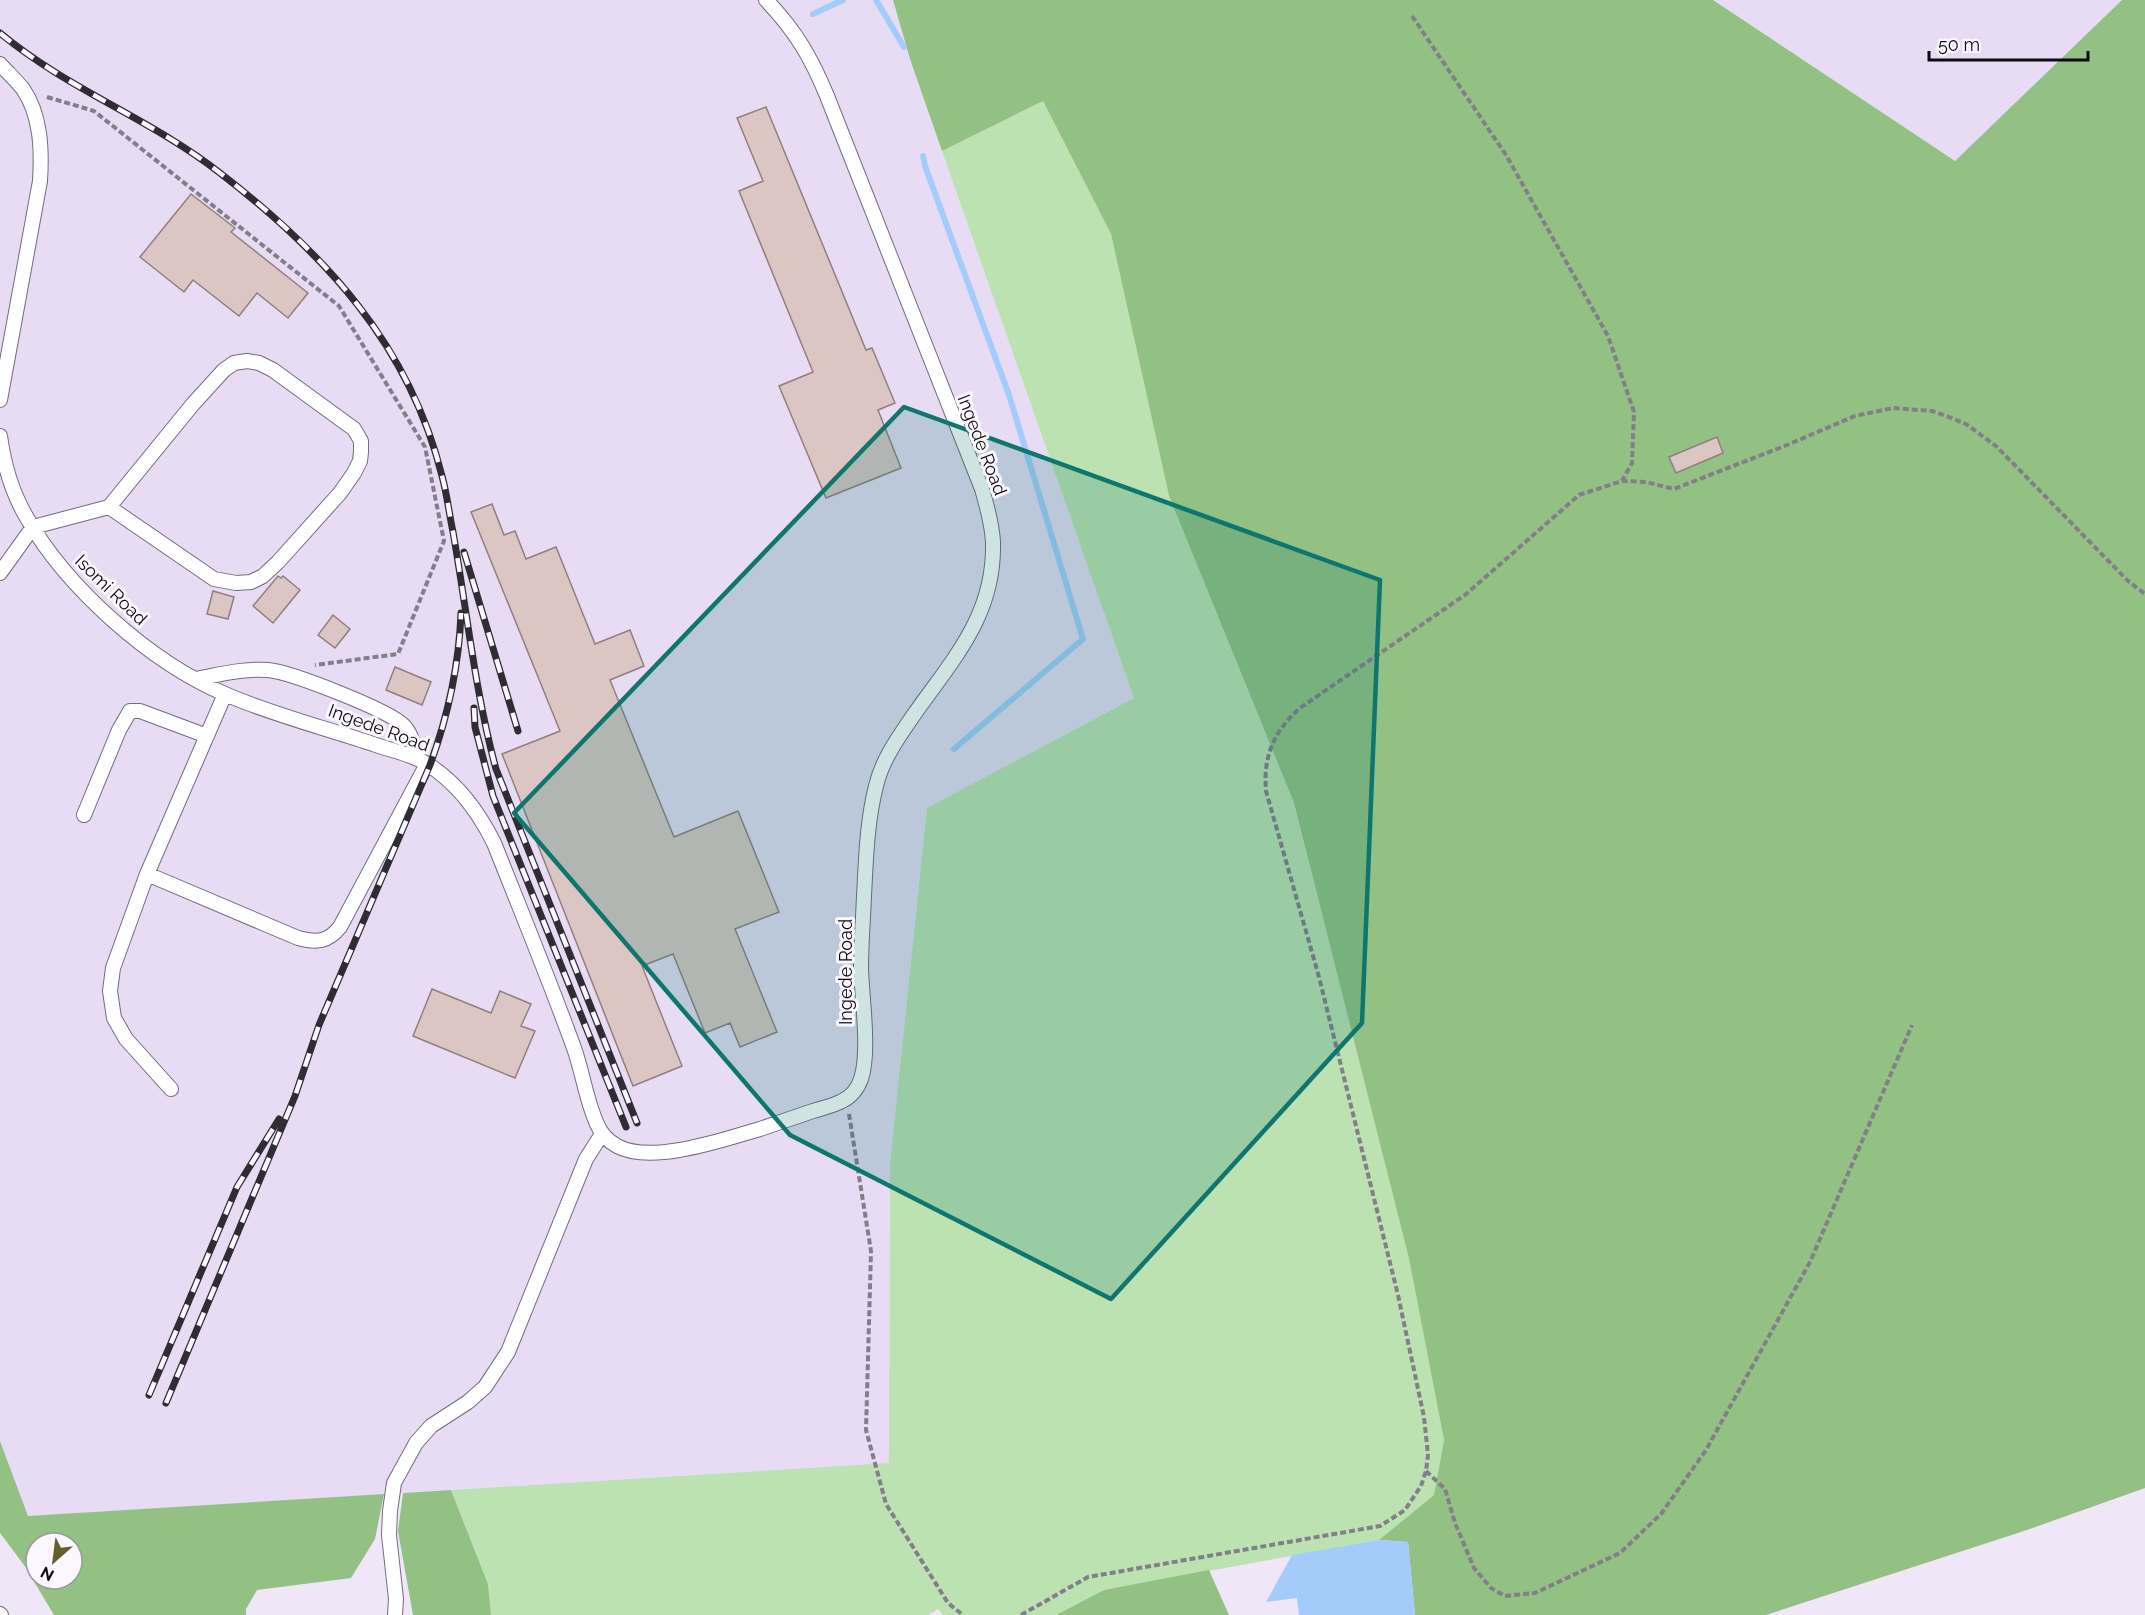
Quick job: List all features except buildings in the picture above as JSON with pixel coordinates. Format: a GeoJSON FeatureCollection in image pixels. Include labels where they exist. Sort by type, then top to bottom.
{"type":"FeatureCollection","features":[{"type":"Feature","properties":{"kind":"lane","name":"Ingede Road"},"geometry":{"type":"LineString","coordinates":[[766,0],[802,43],[827,96],[982,489],[993,540],[989,588],[982,610],[952,663],[892,747],[876,786],[866,856],[861,965],[865,1051],[861,1082],[846,1098]]}},
{"type":"Feature","properties":{"kind":"lane"},"geometry":{"type":"LineString","coordinates":[[0,64],[24,90],[38,124],[42,157],[40,181],[0,400]]}},
{"type":"Feature","properties":{"kind":"lane"},"geometry":{"type":"LineString","coordinates":[[0,573],[33,527],[110,507],[193,404],[224,370],[234,363],[247,361],[259,363],[273,370],[354,429],[361,441],[360,461],[340,493],[278,562],[263,576],[251,582],[236,583],[214,579],[110,507]]}},
{"type":"Feature","properties":{"kind":"lane","name":"Isomi Road"},"geometry":{"type":"LineString","coordinates":[[0,436],[3,457],[14,493],[53,559],[92,600],[136,640],[195,679]]}},
{"type":"Feature","properties":{"kind":"lane"},"geometry":{"type":"LineString","coordinates":[[147,874],[298,938],[311,942],[327,940],[340,927],[422,761],[410,734],[396,719],[312,682],[269,670],[235,672],[195,679]]}},
{"type":"Feature","properties":{"kind":"lane","name":"Ingede Road"},"geometry":{"type":"LineString","coordinates":[[195,679],[225,694],[422,761],[449,780],[466,798],[480,815],[494,843],[562,1014],[580,1064],[596,1123],[602,1134]]}},
{"type":"Feature","properties":{"kind":"lane"},"geometry":{"type":"LineString","coordinates":[[171,1089],[126,1040],[114,1018],[110,991],[113,968],[147,874],[225,694]]}},
{"type":"Feature","properties":{"kind":"lane"},"geometry":{"type":"LineString","coordinates":[[84,815],[119,730],[130,711],[140,711],[207,736]]}},
{"type":"Feature","properties":{"kind":"lane"},"geometry":{"type":"LineString","coordinates":[[395,1615],[396,1599],[389,1535],[394,1483],[416,1443],[432,1426],[468,1402],[485,1387],[508,1352],[585,1159],[602,1134],[620,1148],[654,1152],[679,1150],[772,1125],[846,1098]]}},
{"type":"Feature","properties":{"kind":"path"},"geometry":{"type":"LineString","coordinates":[[1412,16],[1506,155],[1608,336],[1634,412],[1632,462],[1622,481]]}},
{"type":"Feature","properties":{"kind":"path"},"geometry":{"type":"LineString","coordinates":[[1021,1615],[1088,1577],[1380,1526],[1405,1510],[1421,1486],[1426,1471],[1428,1455],[1424,1417],[1398,1294],[1318,977],[1266,791],[1265,765],[1268,753],[1276,734],[1289,717],[1465,595],[1579,495],[1622,481],[1646,482],[1674,489],[1788,445],[1855,416],[1893,408],[1932,411],[1966,424],[1996,446],[2128,581],[2145,594]]}},
{"type":"Feature","properties":{"kind":"path"},"geometry":{"type":"LineString","coordinates":[[1426,1471],[1445,1489],[1455,1523],[1474,1568],[1491,1588],[1504,1596],[1535,1593],[1620,1553],[1661,1514],[1706,1450],[1804,1272],[1912,1025]]}},
{"type":"Feature","properties":{"kind":"path"},"geometry":{"type":"LineString","coordinates":[[846,1098],[871,1251],[866,1430],[886,1504],[948,1603],[963,1615]]}},
{"type":"Feature","properties":{"kind":"highlighted area"},"geometry":{"type":"Polygon","coordinates":[[[904,407],[1380,580],[1362,1023],[1111,1299],[790,1135],[514,813],[904,407]]]}},
{"type":"Feature","properties":{"kind":"shaded area"},"geometry":{"type":"Polygon","coordinates":[[[0,0],[893,0],[910,59],[1134,698],[927,808],[890,1164],[889,1463],[28,1516],[0,1441],[0,0]]]}},
{"type":"Feature","properties":{"kind":"shaded area"},"geometry":{"type":"Polygon","coordinates":[[[1713,0],[2122,0],[1955,161],[1713,0]]]}},
{"type":"Feature","properties":{"kind":"green space"},"geometry":{"type":"Polygon","coordinates":[[[893,0],[1713,0],[1955,161],[2122,0],[2145,0],[2145,1488],[2027,1530],[1766,1615],[1415,1615],[1408,1542],[1379,1540],[1434,1495],[1444,1440],[1409,1259],[1294,803],[1169,496],[1111,234],[1043,101],[942,151],[910,59],[893,0]]]}},
{"type":"Feature","properties":{"kind":"green space"},"geometry":{"type":"Polygon","coordinates":[[[1043,101],[1111,234],[1169,496],[1294,803],[1409,1259],[1444,1440],[1434,1495],[1379,1540],[1104,1590],[1056,1615],[943,1615],[938,1609],[928,1615],[491,1615],[488,1584],[451,1490],[889,1463],[890,1164],[927,808],[1134,698],[942,151],[1043,101]]]}},
{"type":"Feature","properties":{"kind":"green space"},"geometry":{"type":"Polygon","coordinates":[[[0,1441],[28,1516],[384,1494],[375,1539],[351,1578],[257,1590],[246,1609],[246,1615],[54,1615],[40,1591],[84,1591],[84,1531],[24,1531],[24,1565],[0,1533],[0,1441]]]}},
{"type":"Feature","properties":{"kind":"green space"},"geometry":{"type":"Polygon","coordinates":[[[451,1490],[488,1584],[491,1615],[413,1615],[398,1531],[403,1493],[451,1490]]]}},
{"type":"Feature","properties":{"kind":"green space"},"geometry":{"type":"Polygon","coordinates":[[[1209,1570],[1229,1615],[1056,1615],[1104,1590],[1209,1570]]]}},
{"type":"Feature","properties":{"kind":"water"},"geometry":{"type":"Polygon","coordinates":[[[1379,1540],[1408,1542],[1415,1615],[1299,1615],[1297,1598],[1266,1602],[1292,1555],[1379,1540]]]}},
{"type":"Feature","properties":{"kind":"waterway"},"geometry":{"type":"LineString","coordinates":[[813,14],[843,0]]}},
{"type":"Feature","properties":{"kind":"waterway"},"geometry":{"type":"LineString","coordinates":[[876,0],[904,47]]}},
{"type":"Feature","properties":{"kind":"waterway"},"geometry":{"type":"LineString","coordinates":[[923,156],[1009,395],[1083,639],[954,749]]}},
{"type":"Feature","properties":{"kind":"railway"},"geometry":{"type":"LineString","coordinates":[[0,33],[53,71],[166,136],[220,173],[294,236],[328,270],[358,305],[385,343],[408,384],[427,428],[442,476],[477,681],[496,769],[637,1123]]}},
{"type":"Feature","properties":{"kind":"railway"},"geometry":{"type":"LineString","coordinates":[[464,552],[518,731]]}},
{"type":"Feature","properties":{"kind":"railway"},"geometry":{"type":"LineString","coordinates":[[166,1403],[295,1096],[319,1025],[430,765],[452,690],[461,613]]}},
{"type":"Feature","properties":{"kind":"railway"},"geometry":{"type":"LineString","coordinates":[[474,708],[475,727],[493,796],[626,1127]]}},
{"type":"Feature","properties":{"kind":"railway"},"geometry":{"type":"LineString","coordinates":[[149,1395],[237,1187],[279,1119]]}}]}
